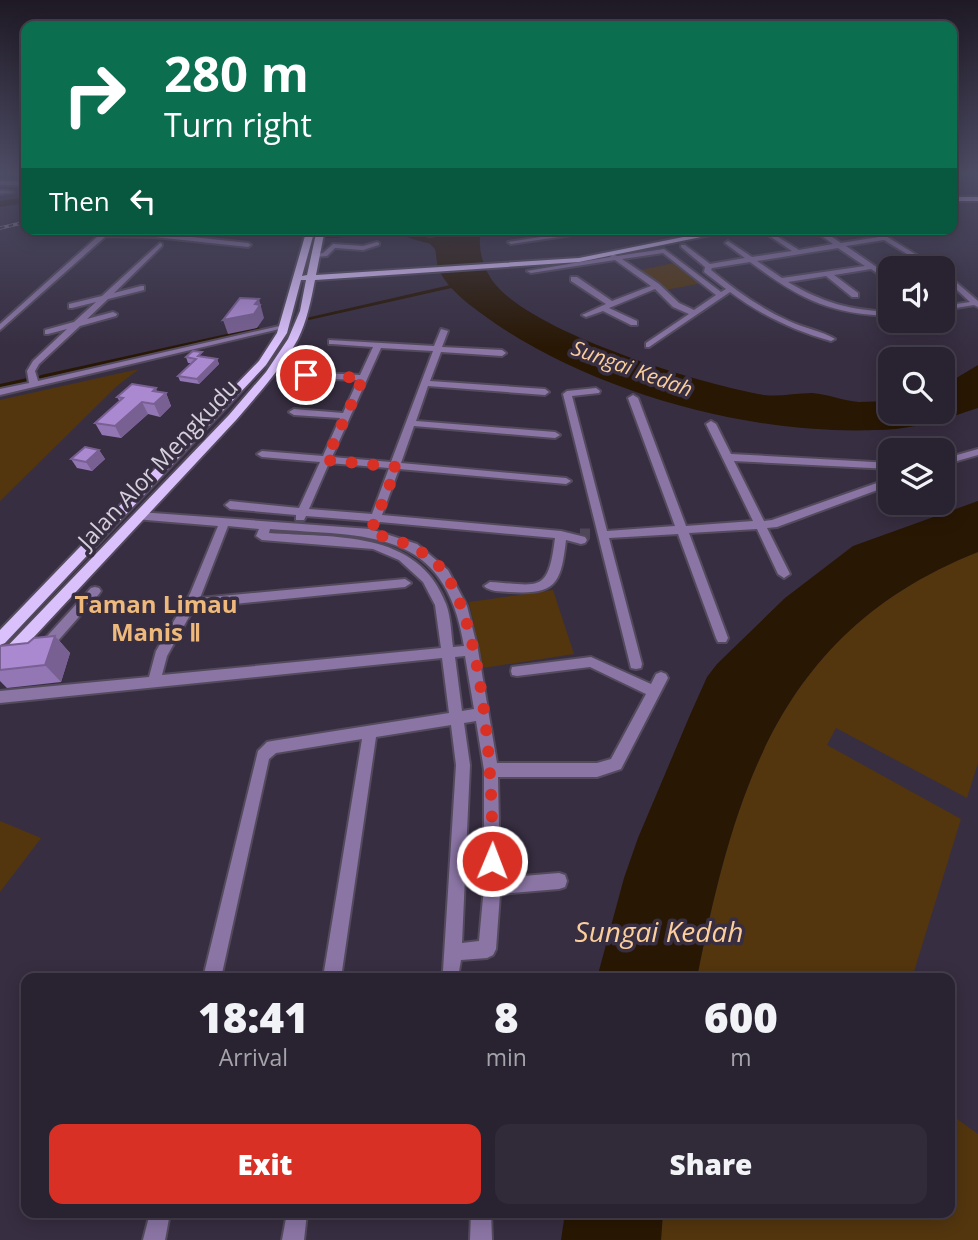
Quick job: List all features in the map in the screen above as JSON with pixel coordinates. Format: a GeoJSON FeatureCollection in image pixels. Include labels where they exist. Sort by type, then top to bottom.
{"type":"FeatureCollection","features":[{"type":"Feature","properties":{"kind":"main road","name":"Jalan Alor Mengkudu"},"geometry":{"type":"LineString","coordinates":[[0,639],[263,363],[284,327],[309,235]]}},
{"type":"Feature","properties":{"kind":"main road","name":"Jalan Alor Mengkudu"},"geometry":{"type":"LineString","coordinates":[[4,660],[233,418],[269,374],[293,339],[311,278],[320,235]]}},
{"type":"Feature","properties":{"kind":"main road"},"geometry":{"type":"LineString","coordinates":[[298,276],[311,278],[331,274],[590,253],[677,242],[695,235]]}},
{"type":"Feature","properties":{"kind":"main road"},"geometry":{"type":"LineString","coordinates":[[406,270],[530,268],[614,257],[709,235]]}},
{"type":"Feature","properties":{"kind":"main road"},"geometry":{"type":"LineString","coordinates":[[315,257],[331,274]]}},
{"type":"Feature","properties":{"kind":"main road"},"geometry":{"type":"LineString","coordinates":[[105,530],[120,524],[125,526],[124,531]]}},
{"type":"Feature","properties":{"kind":"street"},"geometry":{"type":"LineString","coordinates":[[0,319],[100,235]]}},
{"type":"Feature","properties":{"kind":"street"},"geometry":{"type":"LineString","coordinates":[[0,328],[101,235]]}},
{"type":"Feature","properties":{"kind":"street"},"geometry":{"type":"LineString","coordinates":[[178,235],[248,244]]}},
{"type":"Feature","properties":{"kind":"street"},"geometry":{"type":"LineString","coordinates":[[511,242],[561,235]]}},
{"type":"Feature","properties":{"kind":"street"},"geometry":{"type":"LineString","coordinates":[[772,235],[798,252]]}},
{"type":"Feature","properties":{"kind":"street"},"geometry":{"type":"LineString","coordinates":[[825,235],[878,271]]}},
{"type":"Feature","properties":{"kind":"street"},"geometry":{"type":"LineString","coordinates":[[880,235],[915,256]]}},
{"type":"Feature","properties":{"kind":"street"},"geometry":{"type":"LineString","coordinates":[[677,242],[709,266],[886,238]]}},
{"type":"Feature","properties":{"kind":"street"},"geometry":{"type":"LineString","coordinates":[[728,243],[780,281],[831,308],[861,314],[878,314]]}},
{"type":"Feature","properties":{"kind":"street"},"geometry":{"type":"LineString","coordinates":[[315,257],[326,254],[333,246],[363,248],[377,244]]}},
{"type":"Feature","properties":{"kind":"street"},"geometry":{"type":"LineString","coordinates":[[34,384],[31,371],[33,367],[160,245]]}},
{"type":"Feature","properties":{"kind":"street"},"geometry":{"type":"LineString","coordinates":[[614,257],[664,251],[721,296]]}},
{"type":"Feature","properties":{"kind":"street"},"geometry":{"type":"LineString","coordinates":[[614,257],[656,286],[677,305],[695,314]]}},
{"type":"Feature","properties":{"kind":"street"},"geometry":{"type":"LineString","coordinates":[[709,266],[707,270],[730,289],[783,322],[831,339]]}},
{"type":"Feature","properties":{"kind":"street"},"geometry":{"type":"LineString","coordinates":[[780,281],[873,267]]}},
{"type":"Feature","properties":{"kind":"street"},"geometry":{"type":"LineString","coordinates":[[828,274],[855,295]]}},
{"type":"Feature","properties":{"kind":"street"},"geometry":{"type":"LineString","coordinates":[[573,279],[634,323]]}},
{"type":"Feature","properties":{"kind":"street"},"geometry":{"type":"LineString","coordinates":[[955,284],[976,304]]}},
{"type":"Feature","properties":{"kind":"street"},"geometry":{"type":"LineString","coordinates":[[586,315],[656,286]]}},
{"type":"Feature","properties":{"kind":"street"},"geometry":{"type":"LineString","coordinates":[[72,306],[141,288]]}},
{"type":"Feature","properties":{"kind":"street"},"geometry":{"type":"LineString","coordinates":[[649,345],[730,289]]}},
{"type":"Feature","properties":{"kind":"street"},"geometry":{"type":"LineString","coordinates":[[955,307],[976,304]]}},
{"type":"Feature","properties":{"kind":"street"},"geometry":{"type":"LineString","coordinates":[[48,332],[113,314]]}},
{"type":"Feature","properties":{"kind":"street"},"geometry":{"type":"LineString","coordinates":[[0,392],[284,327]]}},
{"type":"Feature","properties":{"kind":"street"},"geometry":{"type":"LineString","coordinates":[[370,533],[397,467],[444,331]]}},
{"type":"Feature","properties":{"kind":"street"},"geometry":{"type":"LineString","coordinates":[[332,342],[502,354]]}},
{"type":"Feature","properties":{"kind":"street"},"geometry":{"type":"LineString","coordinates":[[295,526],[378,345]]}},
{"type":"Feature","properties":{"kind":"street"},"geometry":{"type":"LineString","coordinates":[[306,375],[363,378]]}},
{"type":"Feature","properties":{"kind":"street"},"geometry":{"type":"LineString","coordinates":[[426,383],[545,392]]}},
{"type":"Feature","properties":{"kind":"street"},"geometry":{"type":"LineString","coordinates":[[596,391],[567,394],[593,537],[636,664]]}},
{"type":"Feature","properties":{"kind":"street"},"geometry":{"type":"LineString","coordinates":[[633,398],[722,638]]}},
{"type":"Feature","properties":{"kind":"street"},"geometry":{"type":"LineString","coordinates":[[295,412],[345,416]]}},
{"type":"Feature","properties":{"kind":"street"},"geometry":{"type":"LineString","coordinates":[[412,423],[555,435]]}},
{"type":"Feature","properties":{"kind":"street"},"geometry":{"type":"LineString","coordinates":[[711,424],[784,574]]}},
{"type":"Feature","properties":{"kind":"street"},"geometry":{"type":"LineString","coordinates":[[955,459],[978,452]]}},
{"type":"Feature","properties":{"kind":"street"},"geometry":{"type":"LineString","coordinates":[[262,454],[566,481]]}},
{"type":"Feature","properties":{"kind":"street"},"geometry":{"type":"LineString","coordinates":[[727,457],[878,465]]}},
{"type":"Feature","properties":{"kind":"street"},"geometry":{"type":"LineString","coordinates":[[230,505],[304,509],[593,537],[778,523],[878,486]]}},
{"type":"Feature","properties":{"kind":"street"},"geometry":{"type":"LineString","coordinates":[[139,516],[370,533],[413,547],[436,564],[457,596],[472,650],[491,770],[492,887],[487,949],[453,952]]}},
{"type":"Feature","properties":{"kind":"street"},"geometry":{"type":"LineString","coordinates":[[154,681],[167,641],[190,604],[225,522]]}},
{"type":"Feature","properties":{"kind":"street"},"geometry":{"type":"LineString","coordinates":[[267,524],[262,536],[374,545],[402,557],[427,579],[441,605],[464,785],[452,971]]}},
{"type":"Feature","properties":{"kind":"street"},"geometry":{"type":"LineString","coordinates":[[490,586],[528,589],[548,585],[555,578],[558,567],[561,536]]}},
{"type":"Feature","properties":{"kind":"street"},"geometry":{"type":"LineString","coordinates":[[190,604],[405,583]]}},
{"type":"Feature","properties":{"kind":"street"},"geometry":{"type":"LineString","coordinates":[[4,660],[39,654],[92,594],[66,593]]}},
{"type":"Feature","properties":{"kind":"street"},"geometry":{"type":"LineString","coordinates":[[0,697],[472,650]]}},
{"type":"Feature","properties":{"kind":"street"},"geometry":{"type":"LineString","coordinates":[[517,671],[591,662],[653,691]]}},
{"type":"Feature","properties":{"kind":"street"},"geometry":{"type":"LineString","coordinates":[[491,770],[606,769],[616,764],[662,678]]}},
{"type":"Feature","properties":{"kind":"street"},"geometry":{"type":"LineString","coordinates":[[213,973],[263,756],[272,747],[483,714]]}},
{"type":"Feature","properties":{"kind":"street"},"geometry":{"type":"LineString","coordinates":[[333,973],[370,732]]}},
{"type":"Feature","properties":{"kind":"street"},"geometry":{"type":"LineString","coordinates":[[492,887],[559,881]]}},
{"type":"Feature","properties":{"kind":"street"},"geometry":{"type":"LineString","coordinates":[[154,1240],[159,1218]]}},
{"type":"Feature","properties":{"kind":"street"},"geometry":{"type":"LineString","coordinates":[[293,1240],[296,1218]]}},
{"type":"Feature","properties":{"kind":"street"},"geometry":{"type":"LineString","coordinates":[[481,1218],[481,1240]]}},
{"type":"Feature","properties":{"kind":"shaded area"},"geometry":{"type":"Polygon","coordinates":[[[678,262],[703,283],[665,290],[636,271],[678,262]]]}},
{"type":"Feature","properties":{"kind":"shaded area"},"geometry":{"type":"Polygon","coordinates":[[[139,369],[117,386],[0,501],[0,400],[139,369]]]}},
{"type":"Feature","properties":{"kind":"shaded area"},"geometry":{"type":"Polygon","coordinates":[[[978,552],[978,763],[967,798],[836,728],[827,745],[961,819],[914,973],[698,973],[729,842],[751,780],[778,723],[813,671],[856,625],[911,585],[978,552]]]}},
{"type":"Feature","properties":{"kind":"shaded area"},"geometry":{"type":"Polygon","coordinates":[[[553,590],[574,654],[483,668],[469,602],[553,590]]]}},
{"type":"Feature","properties":{"kind":"shaded area"},"geometry":{"type":"Polygon","coordinates":[[[0,821],[41,838],[0,892],[0,821]]]}},
{"type":"Feature","properties":{"kind":"shaded area"},"geometry":{"type":"Polygon","coordinates":[[[955,1118],[978,1134],[978,1240],[661,1240],[663,1218],[955,1218],[955,1118]]]}},
{"type":"Feature","properties":{"kind":"water","name":"Sungai Kedah"},"geometry":{"type":"Polygon","coordinates":[[[436,235],[480,235],[482,258],[487,272],[495,284],[516,303],[545,321],[621,354],[701,380],[764,395],[812,393],[859,402],[878,401],[878,424],[924,424],[896,429],[793,427],[687,408],[636,392],[586,373],[539,350],[496,324],[452,289],[437,265],[435,249],[429,243],[436,235]]]}},
{"type":"Feature","properties":{"kind":"water","name":"Sungai Kedah"},"geometry":{"type":"Polygon","coordinates":[[[978,365],[978,408],[955,415],[955,379],[978,365]]]}},
{"type":"Feature","properties":{"kind":"water","name":"Sungai Kedah"},"geometry":{"type":"Polygon","coordinates":[[[978,501],[978,552],[911,585],[856,625],[813,671],[778,723],[751,780],[729,842],[698,973],[598,973],[624,878],[638,838],[707,677],[785,598],[853,546],[939,515],[955,515],[955,509],[978,501]]]}},
{"type":"Feature","properties":{"kind":"water"},"geometry":{"type":"Polygon","coordinates":[[[564,1218],[663,1218],[661,1240],[561,1240],[564,1218]]]}},
{"type":"Feature","properties":{"kind":"building"},"geometry":{"type":"Polygon","coordinates":[[[240,298],[259,299],[255,304],[260,305],[254,314],[223,320],[240,298]]]}},
{"type":"Feature","properties":{"kind":"building"},"geometry":{"type":"Polygon","coordinates":[[[193,351],[202,352],[198,356],[217,359],[197,379],[178,376],[196,359],[186,357],[193,351]]]}},
{"type":"Feature","properties":{"kind":"building"},"geometry":{"type":"Polygon","coordinates":[[[132,384],[156,388],[153,391],[166,393],[154,404],[142,402],[115,426],[95,423],[123,398],[117,397],[132,384]]]}},
{"type":"Feature","properties":{"kind":"building"},"geometry":{"type":"Polygon","coordinates":[[[85,447],[99,450],[86,462],[71,459],[85,447]]]}},
{"type":"Feature","properties":{"kind":"building"},"geometry":{"type":"Polygon","coordinates":[[[55,636],[45,665],[0,670],[0,646],[55,636]]]}},
{"type":"Feature","properties":{"kind":"waterway"},"geometry":{"type":"LineString","coordinates":[[331,235],[352,235]]}},
{"type":"Feature","properties":{"kind":"waterway"},"geometry":{"type":"LineString","coordinates":[[407,235],[429,241],[450,240]]}},
{"type":"Feature","properties":{"kind":"waterway"},"geometry":{"type":"LineString","coordinates":[[309,318],[463,284]]}},
{"type":"Feature","properties":{"kind":"waterway"},"geometry":{"type":"LineString","coordinates":[[41,377],[258,329]]}},
{"type":"Feature","properties":{"kind":"waterway"},"geometry":{"type":"LineString","coordinates":[[0,386],[27,380]]}},
{"type":"Feature","properties":{"kind":"tunnel"},"geometry":{"type":"LineString","coordinates":[[580,534],[590,534]]}},
{"type":"Feature","properties":{"kind":"district","name":"Taman Limau Manis Ⅱ"},"geometry":{"type":"Point","coordinates":[156,619]}},
{"type":"Feature","properties":{"kind":"route"},"geometry":{"type":"LineString","coordinates":[[306,375],[363,378],[326,460],[397,467],[370,533],[413,547],[436,564],[453,586],[461,606],[472,650],[491,770],[492,861]]}}]}
